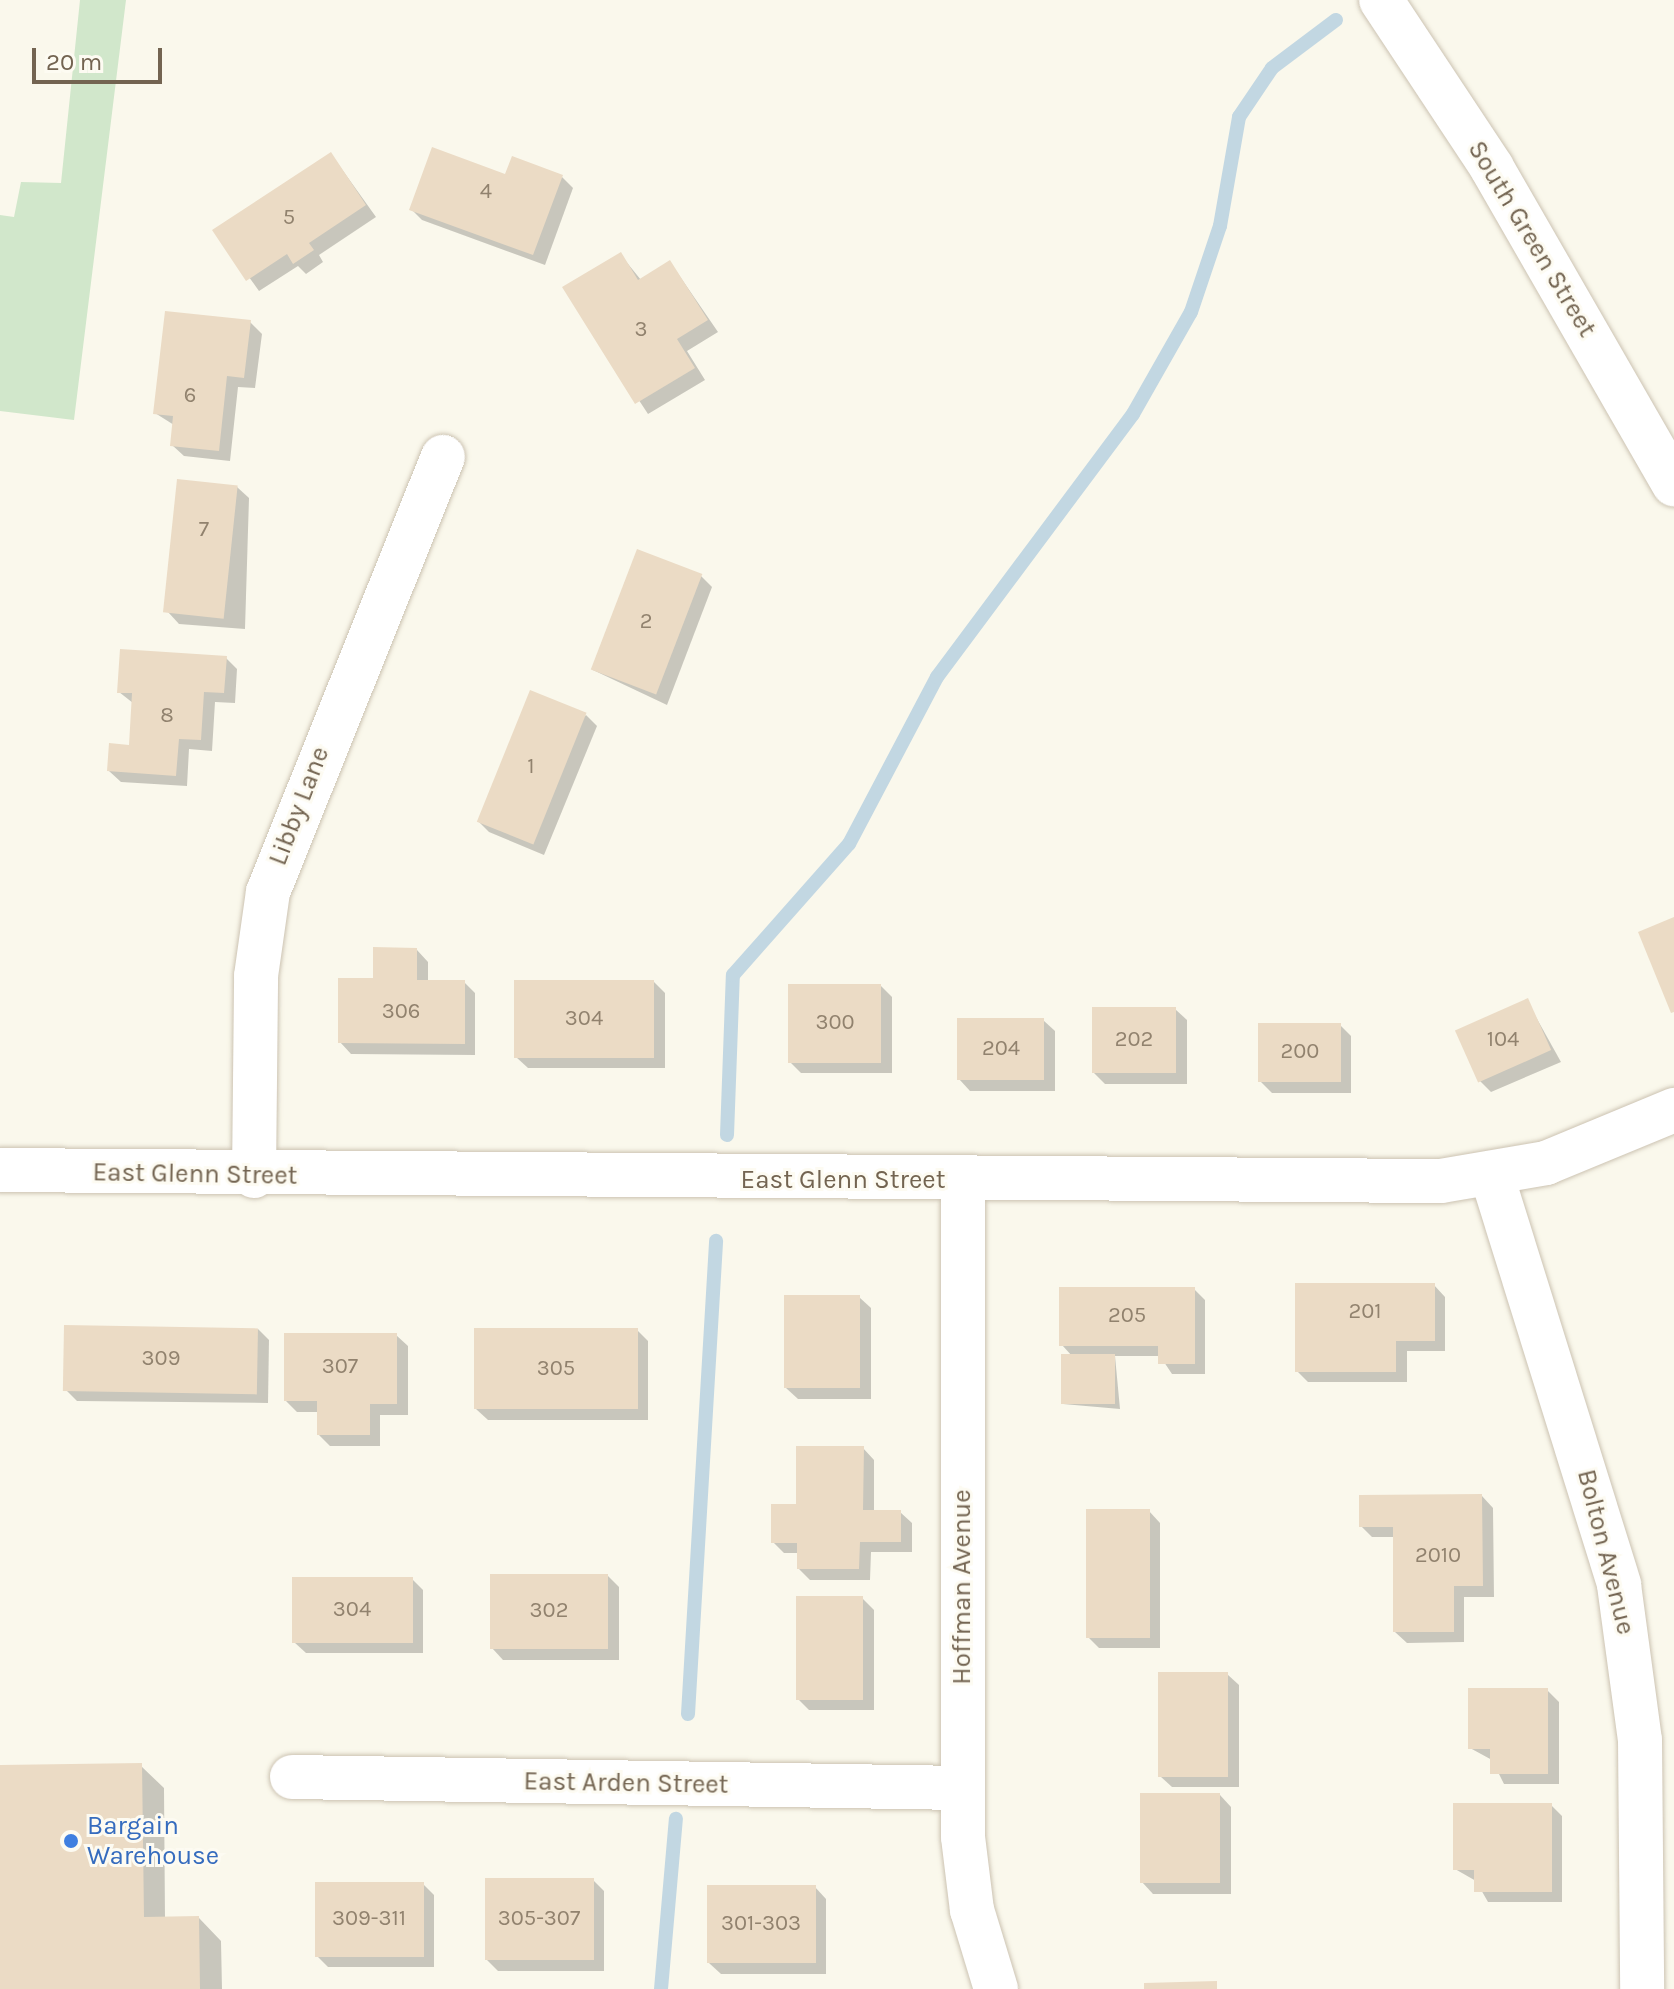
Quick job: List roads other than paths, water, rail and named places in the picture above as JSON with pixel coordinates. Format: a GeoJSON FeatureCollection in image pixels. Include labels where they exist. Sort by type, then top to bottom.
{"type":"FeatureCollection","features":[{"type":"Feature","properties":{"kind":"street","name":"South Green Street"},"geometry":{"type":"LineString","coordinates":[[1381,0],[1492,168],[1674,484]]}},
{"type":"Feature","properties":{"kind":"street","name":"Libby Lane"},"geometry":{"type":"LineString","coordinates":[[254,1176],[256,976],[268,892],[443,457]]}},
{"type":"Feature","properties":{"kind":"street","name":"East Glenn Street"},"geometry":{"type":"LineString","coordinates":[[0,1170],[254,1176],[963,1181],[1492,1176],[1570,1155],[1674,1110]]}},
{"type":"Feature","properties":{"kind":"street","name":"Bolton Avenue"},"geometry":{"type":"LineString","coordinates":[[1492,1176],[1619,1585],[1640,1740],[1642,1989]]}},
{"type":"Feature","properties":{"kind":"street","name":"Hoffman Avenue"},"geometry":{"type":"LineString","coordinates":[[963,1181],[961,1788],[967,1885],[996,1989]]}},
{"type":"Feature","properties":{"kind":"street","name":"East Arden Street"},"geometry":{"type":"LineString","coordinates":[[292,1777],[961,1788]]}},
{"type":"Feature","properties":{"kind":"waterway"},"geometry":{"type":"LineString","coordinates":[[727,1135],[733,975],[849,844],[937,677],[1133,414],[1191,312],[1220,226],[1239,117],[1272,68],[1336,20]]}},
{"type":"Feature","properties":{"kind":"waterway"},"geometry":{"type":"LineString","coordinates":[[688,1714],[716,1241]]}},
{"type":"Feature","properties":{"kind":"waterway"},"geometry":{"type":"LineString","coordinates":[[661,1989],[676,1819]]}},
{"type":"Feature","properties":{"kind":"place","name":"Bargain Warehouse"},"geometry":{"type":"Point","coordinates":[71,1841]}}]}
